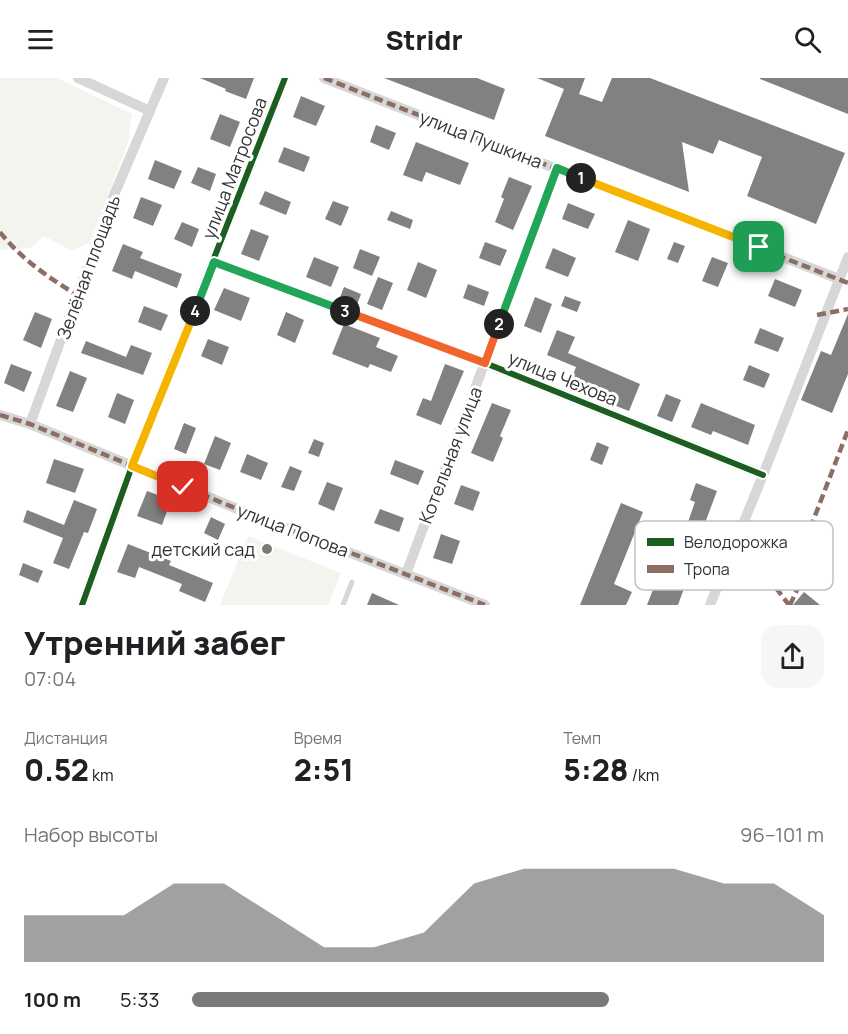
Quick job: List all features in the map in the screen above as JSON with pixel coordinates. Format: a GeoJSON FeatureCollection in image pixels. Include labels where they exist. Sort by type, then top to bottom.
{"type":"FeatureCollection","features":[{"type":"Feature","properties":{"kind":"street"},"geometry":{"type":"LineString","coordinates":[[78,78],[150,111]]}},
{"type":"Feature","properties":{"kind":"street","name":"Зелёная площадь"},"geometry":{"type":"LineString","coordinates":[[30,424],[114,195],[164,78]]}},
{"type":"Feature","properties":{"kind":"street","name":"улица Матросова"},"geometry":{"type":"LineString","coordinates":[[82,605],[132,466],[285,78]]}},
{"type":"Feature","properties":{"kind":"street","name":"улица Пушкина"},"geometry":{"type":"LineString","coordinates":[[324,78],[839,279]]}},
{"type":"Feature","properties":{"kind":"street","name":"Котельная улица"},"geometry":{"type":"LineString","coordinates":[[406,574],[557,168]]}},
{"type":"Feature","properties":{"kind":"street"},"geometry":{"type":"LineString","coordinates":[[744,521],[848,257]]}},
{"type":"Feature","properties":{"kind":"street","name":"улица Чехова"},"geometry":{"type":"LineString","coordinates":[[214,262],[485,363],[763,475]]}},
{"type":"Feature","properties":{"kind":"street","name":"улица Попова"},"geometry":{"type":"LineString","coordinates":[[0,415],[30,424],[234,508],[485,605]]}},
{"type":"Feature","properties":{"kind":"street"},"geometry":{"type":"LineString","coordinates":[[710,605],[716,590]]}},
{"type":"Feature","properties":{"kind":"lane"},"geometry":{"type":"LineString","coordinates":[[343,605],[352,582]]}},
{"type":"Feature","properties":{"kind":"shaded area"},"geometry":{"type":"Polygon","coordinates":[[[0,78],[57,78],[132,114],[128,143],[90,242],[72,251],[44,236],[31,248],[0,250],[0,78]]]}},
{"type":"Feature","properties":{"kind":"shaded area","name":"детский сад"},"geometry":{"type":"Polygon","coordinates":[[[248,536],[341,573],[328,605],[220,605],[248,536]]]}},
{"type":"Feature","properties":{"kind":"building"},"geometry":{"type":"Polygon","coordinates":[[[200,78],[254,78],[246,99],[200,78]]]}},
{"type":"Feature","properties":{"kind":"building"},"geometry":{"type":"Polygon","coordinates":[[[384,78],[477,78],[505,89],[494,120],[384,78]]]}},
{"type":"Feature","properties":{"kind":"building"},"geometry":{"type":"Polygon","coordinates":[[[537,78],[585,78],[579,94],[602,102],[612,78],[650,78],[845,153],[816,224],[747,196],[762,157],[719,140],[713,154],[682,142],[689,192],[545,136],[564,89],[537,78]]]}},
{"type":"Feature","properties":{"kind":"building"},"geometry":{"type":"Polygon","coordinates":[[[848,78],[848,114],[760,79],[848,78]]]}},
{"type":"Feature","properties":{"kind":"building"},"geometry":{"type":"Polygon","coordinates":[[[301,96],[325,106],[316,126],[293,117],[301,96]]]}},
{"type":"Feature","properties":{"kind":"building"},"geometry":{"type":"Polygon","coordinates":[[[220,114],[240,122],[230,147],[210,139],[220,114]]]}},
{"type":"Feature","properties":{"kind":"building"},"geometry":{"type":"Polygon","coordinates":[[[376,125],[396,133],[389,150],[370,142],[376,125]]]}},
{"type":"Feature","properties":{"kind":"building"},"geometry":{"type":"Polygon","coordinates":[[[416,142],[469,163],[460,185],[426,172],[422,182],[403,175],[416,142]]]}},
{"type":"Feature","properties":{"kind":"building"},"geometry":{"type":"Polygon","coordinates":[[[284,147],[310,157],[304,172],[278,162],[284,147]]]}},
{"type":"Feature","properties":{"kind":"building"},"geometry":{"type":"Polygon","coordinates":[[[155,160],[182,171],[174,189],[148,179],[155,160]]]}},
{"type":"Feature","properties":{"kind":"building"},"geometry":{"type":"Polygon","coordinates":[[[198,167],[216,174],[210,191],[191,183],[198,167]]]}},
{"type":"Feature","properties":{"kind":"building"},"geometry":{"type":"Polygon","coordinates":[[[509,177],[532,186],[513,230],[495,222],[509,177]]]}},
{"type":"Feature","properties":{"kind":"building"},"geometry":{"type":"Polygon","coordinates":[[[265,191],[291,202],[286,215],[259,204],[265,191]]]}},
{"type":"Feature","properties":{"kind":"building"},"geometry":{"type":"Polygon","coordinates":[[[141,197],[162,205],[153,226],[133,218],[141,197]]]}},
{"type":"Feature","properties":{"kind":"building"},"geometry":{"type":"Polygon","coordinates":[[[333,201],[349,207],[341,226],[325,219],[333,201]]]}},
{"type":"Feature","properties":{"kind":"building"},"geometry":{"type":"Polygon","coordinates":[[[568,203],[595,214],[588,229],[562,219],[568,203]]]}},
{"type":"Feature","properties":{"kind":"building"},"geometry":{"type":"Polygon","coordinates":[[[391,211],[413,220],[410,229],[387,220],[391,211]]]}},
{"type":"Feature","properties":{"kind":"building"},"geometry":{"type":"Polygon","coordinates":[[[628,220],[650,229],[638,261],[615,252],[628,220]]]}},
{"type":"Feature","properties":{"kind":"building"},"geometry":{"type":"Polygon","coordinates":[[[182,222],[199,229],[192,247],[174,239],[182,222]]]}},
{"type":"Feature","properties":{"kind":"building"},"geometry":{"type":"Polygon","coordinates":[[[251,229],[269,236],[259,261],[241,254],[251,229]]]}},
{"type":"Feature","properties":{"kind":"building"},"geometry":{"type":"Polygon","coordinates":[[[485,242],[507,250],[500,266],[479,258],[485,242]]]}},
{"type":"Feature","properties":{"kind":"building"},"geometry":{"type":"Polygon","coordinates":[[[674,242],[685,246],[678,263],[667,259],[674,242]]]}},
{"type":"Feature","properties":{"kind":"building"},"geometry":{"type":"Polygon","coordinates":[[[123,244],[143,252],[140,258],[182,274],[177,288],[135,271],[132,279],[112,271],[123,244]]]}},
{"type":"Feature","properties":{"kind":"building"},"geometry":{"type":"Polygon","coordinates":[[[553,248],[576,258],[568,277],[545,268],[553,248]]]}},
{"type":"Feature","properties":{"kind":"building"},"geometry":{"type":"Polygon","coordinates":[[[360,249],[380,257],[372,276],[353,268],[360,249]]]}},
{"type":"Feature","properties":{"kind":"building"},"geometry":{"type":"Polygon","coordinates":[[[314,257],[339,267],[331,287],[306,277],[314,257]]]}},
{"type":"Feature","properties":{"kind":"building"},"geometry":{"type":"Polygon","coordinates":[[[712,257],[728,263],[718,287],[702,281],[712,257]]]}},
{"type":"Feature","properties":{"kind":"building"},"geometry":{"type":"Polygon","coordinates":[[[418,262],[437,270],[426,298],[407,290],[418,262]]]}},
{"type":"Feature","properties":{"kind":"building"},"geometry":{"type":"Polygon","coordinates":[[[378,277],[393,283],[382,310],[367,304],[378,277]]]}},
{"type":"Feature","properties":{"kind":"building"},"geometry":{"type":"Polygon","coordinates":[[[775,279],[802,290],[795,307],[768,296],[775,279]]]}},
{"type":"Feature","properties":{"kind":"building"},"geometry":{"type":"Polygon","coordinates":[[[468,284],[489,292],[484,306],[463,298],[468,284]]]}},
{"type":"Feature","properties":{"kind":"building"},"geometry":{"type":"Polygon","coordinates":[[[344,287],[361,294],[356,307],[339,300],[344,287]]]}},
{"type":"Feature","properties":{"kind":"building"},"geometry":{"type":"Polygon","coordinates":[[[224,288],[250,298],[241,321],[214,310],[224,288]]]}},
{"type":"Feature","properties":{"kind":"building"},"geometry":{"type":"Polygon","coordinates":[[[565,296],[581,302],[577,312],[561,306],[565,296]]]}},
{"type":"Feature","properties":{"kind":"building"},"geometry":{"type":"Polygon","coordinates":[[[535,297],[552,304],[541,333],[524,326],[535,297]]]}},
{"type":"Feature","properties":{"kind":"building"},"geometry":{"type":"Polygon","coordinates":[[[144,306],[168,315],[161,331],[138,322],[144,306]]]}},
{"type":"Feature","properties":{"kind":"building"},"geometry":{"type":"Polygon","coordinates":[[[35,312],[52,319],[41,348],[23,340],[35,312]]]}},
{"type":"Feature","properties":{"kind":"building"},"geometry":{"type":"Polygon","coordinates":[[[286,312],[304,320],[295,343],[277,335],[286,312]]]}},
{"type":"Feature","properties":{"kind":"building"},"geometry":{"type":"Polygon","coordinates":[[[848,314],[848,374],[832,413],[801,400],[821,351],[831,355],[848,314]]]}},
{"type":"Feature","properties":{"kind":"building"},"geometry":{"type":"Polygon","coordinates":[[[344,324],[380,338],[376,347],[398,356],[391,372],[370,364],[368,368],[332,354],[344,324]]]}},
{"type":"Feature","properties":{"kind":"building"},"geometry":{"type":"Polygon","coordinates":[[[760,328],[784,338],[778,352],[754,343],[760,328]]]}},
{"type":"Feature","properties":{"kind":"building"},"geometry":{"type":"Polygon","coordinates":[[[557,330],[575,337],[568,353],[640,384],[629,411],[611,404],[614,397],[571,380],[576,367],[547,355],[557,330]]]}},
{"type":"Feature","properties":{"kind":"building"},"geometry":{"type":"Polygon","coordinates":[[[208,339],[229,347],[222,365],[201,356],[208,339]]]}},
{"type":"Feature","properties":{"kind":"building"},"geometry":{"type":"Polygon","coordinates":[[[86,341],[126,357],[131,345],[152,353],[143,375],[81,353],[86,341]]]}},
{"type":"Feature","properties":{"kind":"building"},"geometry":{"type":"Polygon","coordinates":[[[11,364],[32,372],[24,392],[4,383],[11,364]]]}},
{"type":"Feature","properties":{"kind":"building"},"geometry":{"type":"Polygon","coordinates":[[[445,364],[464,371],[441,425],[416,415],[423,398],[431,401],[445,364]]]}},
{"type":"Feature","properties":{"kind":"building"},"geometry":{"type":"Polygon","coordinates":[[[749,365],[770,374],[764,388],[743,380],[749,365]]]}},
{"type":"Feature","properties":{"kind":"building"},"geometry":{"type":"Polygon","coordinates":[[[70,371],[87,378],[73,412],[56,406],[70,371]]]}},
{"type":"Feature","properties":{"kind":"building"},"geometry":{"type":"Polygon","coordinates":[[[117,393],[134,400],[125,424],[108,417],[117,393]]]}},
{"type":"Feature","properties":{"kind":"building"},"geometry":{"type":"Polygon","coordinates":[[[666,394],[681,400],[672,422],[657,416],[666,394]]]}},
{"type":"Feature","properties":{"kind":"building"},"geometry":{"type":"Polygon","coordinates":[[[492,403],[511,410],[500,436],[503,438],[493,462],[471,453],[492,403]]]}},
{"type":"Feature","properties":{"kind":"building"},"geometry":{"type":"Polygon","coordinates":[[[701,403],[755,425],[748,445],[713,431],[711,435],[691,427],[701,403]]]}},
{"type":"Feature","properties":{"kind":"building"},"geometry":{"type":"Polygon","coordinates":[[[184,423],[196,428],[186,454],[174,449],[184,423]]]}},
{"type":"Feature","properties":{"kind":"building"},"geometry":{"type":"Polygon","coordinates":[[[215,436],[231,443],[220,470],[204,464],[215,436]]]}},
{"type":"Feature","properties":{"kind":"building"},"geometry":{"type":"Polygon","coordinates":[[[314,439],[324,443],[319,457],[308,453],[314,439]]]}},
{"type":"Feature","properties":{"kind":"building"},"geometry":{"type":"Polygon","coordinates":[[[597,442],[609,447],[602,465],[590,460],[597,442]]]}},
{"type":"Feature","properties":{"kind":"building"},"geometry":{"type":"Polygon","coordinates":[[[247,454],[268,463],[261,480],[240,472],[247,454]]]}},
{"type":"Feature","properties":{"kind":"building"},"geometry":{"type":"Polygon","coordinates":[[[54,459],[84,469],[75,493],[46,483],[54,459]]]}},
{"type":"Feature","properties":{"kind":"building"},"geometry":{"type":"Polygon","coordinates":[[[395,460],[424,471],[418,485],[390,474],[395,460]]]}},
{"type":"Feature","properties":{"kind":"building"},"geometry":{"type":"Polygon","coordinates":[[[290,466],[302,471],[294,491],[281,487],[290,466]]]}},
{"type":"Feature","properties":{"kind":"building"},"geometry":{"type":"Polygon","coordinates":[[[327,482],[343,488],[334,511],[318,504],[327,482]]]}},
{"type":"Feature","properties":{"kind":"building"},"geometry":{"type":"Polygon","coordinates":[[[696,483],[717,491],[706,521],[688,521],[695,502],[690,500],[696,483]]]}},
{"type":"Feature","properties":{"kind":"building"},"geometry":{"type":"Polygon","coordinates":[[[461,485],[480,492],[473,511],[454,504],[461,485]]]}},
{"type":"Feature","properties":{"kind":"building"},"geometry":{"type":"Polygon","coordinates":[[[147,491],[171,500],[162,525],[137,516],[147,491]]]}},
{"type":"Feature","properties":{"kind":"building"},"geometry":{"type":"Polygon","coordinates":[[[74,500],[97,509],[88,533],[84,532],[69,569],[53,563],[63,538],[23,522],[27,510],[64,525],[74,500]]]}},
{"type":"Feature","properties":{"kind":"building"},"geometry":{"type":"Polygon","coordinates":[[[621,503],[643,512],[639,521],[635,521],[635,532],[614,584],[632,592],[626,605],[580,605],[621,503]]]}},
{"type":"Feature","properties":{"kind":"building"},"geometry":{"type":"Polygon","coordinates":[[[380,509],[404,518],[399,532],[374,523],[380,509]]]}},
{"type":"Feature","properties":{"kind":"building"},"geometry":{"type":"Polygon","coordinates":[[[211,517],[225,524],[218,540],[204,533],[211,517]]]}},
{"type":"Feature","properties":{"kind":"building"},"geometry":{"type":"Polygon","coordinates":[[[441,534],[460,541],[452,564],[433,558],[441,534]]]}},
{"type":"Feature","properties":{"kind":"building"},"geometry":{"type":"Polygon","coordinates":[[[128,544],[171,561],[169,565],[213,583],[205,602],[179,591],[182,584],[139,567],[135,578],[117,572],[128,544]]]}},
{"type":"Feature","properties":{"kind":"building"},"geometry":{"type":"Polygon","coordinates":[[[23,563],[43,571],[38,583],[19,575],[23,563]]]}},
{"type":"Feature","properties":{"kind":"building"},"geometry":{"type":"Polygon","coordinates":[[[653,590],[683,590],[678,605],[647,605],[653,590]]]}},
{"type":"Feature","properties":{"kind":"building"},"geometry":{"type":"Polygon","coordinates":[[[804,592],[820,605],[793,605],[804,592]]]}},
{"type":"Feature","properties":{"kind":"building"},"geometry":{"type":"Polygon","coordinates":[[[372,593],[399,605],[367,605],[372,593]]]}},
{"type":"Feature","properties":{"kind":"marked path"},"geometry":{"type":"LineString","coordinates":[[324,78],[848,283]]}},
{"type":"Feature","properties":{"kind":"marked path"},"geometry":{"type":"LineString","coordinates":[[0,232],[36,267],[77,295]]}},
{"type":"Feature","properties":{"kind":"marked path"},"geometry":{"type":"LineString","coordinates":[[817,315],[848,309]]}},
{"type":"Feature","properties":{"kind":"marked path"},"geometry":{"type":"LineString","coordinates":[[0,415],[30,424],[235,508],[485,605]]}},
{"type":"Feature","properties":{"kind":"marked path"},"geometry":{"type":"LineString","coordinates":[[813,521],[848,430]]}},
{"type":"Feature","properties":{"kind":"marked path"},"geometry":{"type":"LineString","coordinates":[[778,590],[789,605]]}},
{"type":"Feature","properties":{"kind":"marked path"},"geometry":{"type":"LineString","coordinates":[[790,605],[797,590]]}},
{"type":"Feature","properties":{"kind":"cycle path"},"geometry":{"type":"LineString","coordinates":[[82,605],[132,466],[285,78]]}},
{"type":"Feature","properties":{"kind":"cycle path"},"geometry":{"type":"LineString","coordinates":[[215,262],[485,363],[763,475]]}},
{"type":"Feature","properties":{"kind":"place","name":"детский сад"},"geometry":{"type":"Point","coordinates":[267,549]}},
{"type":"Feature","properties":{"kind":"route"},"geometry":{"type":"LineString","coordinates":[[183,487],[132,466],[214,262],[485,363],[557,168],[759,247]]}}]}
